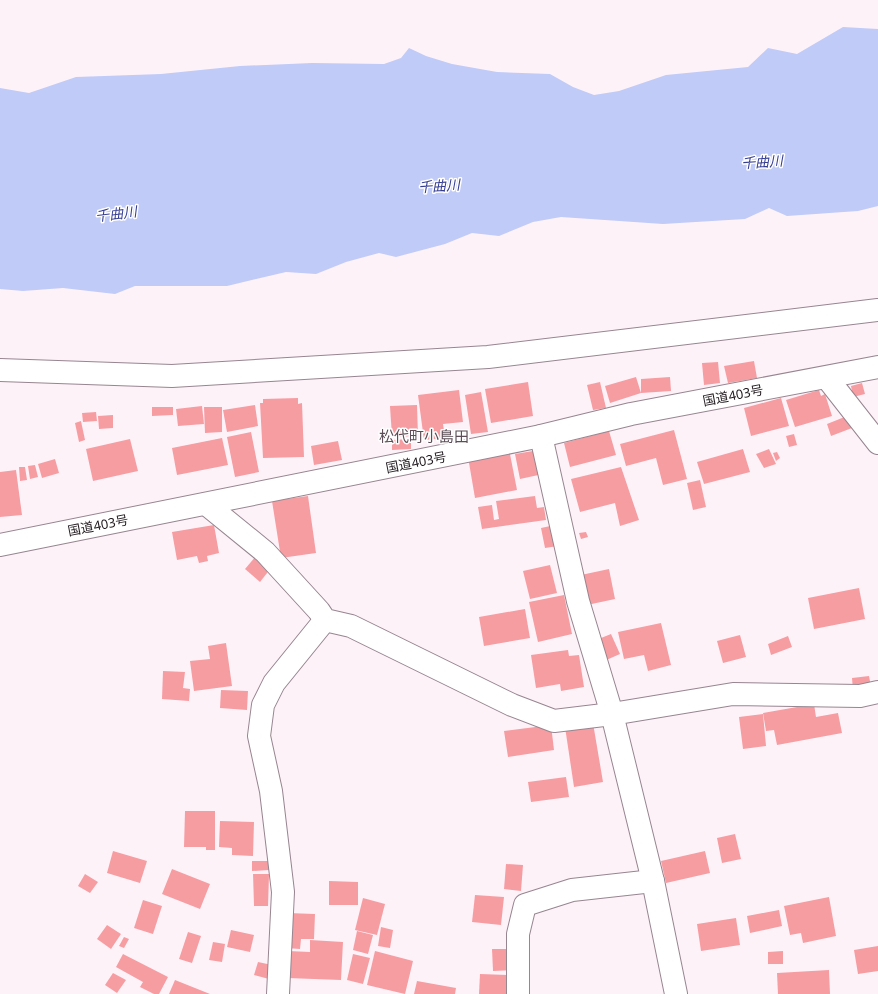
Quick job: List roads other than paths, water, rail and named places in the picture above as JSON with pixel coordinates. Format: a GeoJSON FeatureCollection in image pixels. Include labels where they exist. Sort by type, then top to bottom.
{"type":"FeatureCollection","features":[{"type":"Feature","properties":{"kind":"main road"},"geometry":{"type":"LineString","coordinates":[[0,370],[172,376],[488,357],[878,310]]}},
{"type":"Feature","properties":{"kind":"main road","name":"国道403号"},"geometry":{"type":"LineString","coordinates":[[0,545],[541,436],[631,414],[827,378],[878,367]]}},
{"type":"Feature","properties":{"kind":"main road"},"geometry":{"type":"LineString","coordinates":[[827,378],[878,444]]}},
{"type":"Feature","properties":{"kind":"main road"},"geometry":{"type":"LineString","coordinates":[[541,436],[578,601],[612,714],[653,881],[676,994]]}},
{"type":"Feature","properties":{"kind":"main road"},"geometry":{"type":"LineString","coordinates":[[206,504],[265,552],[319,611],[325,620],[351,626],[512,705],[554,721],[612,714],[733,694],[860,696],[878,692]]}},
{"type":"Feature","properties":{"kind":"main road"},"geometry":{"type":"LineString","coordinates":[[278,994],[283,892],[270,791],[259,736],[263,705],[274,684],[325,620]]}},
{"type":"Feature","properties":{"kind":"main road"},"geometry":{"type":"LineString","coordinates":[[518,994],[518,934],[525,905],[572,890],[653,881]]}},
{"type":"Feature","properties":{"kind":"water","name":"千曲川"},"geometry":{"type":"Polygon","coordinates":[[[843,27],[878,29],[878,206],[858,211],[787,216],[769,208],[745,219],[663,224],[561,217],[533,222],[499,236],[472,233],[445,244],[396,257],[379,253],[346,262],[316,274],[286,272],[227,286],[135,286],[115,294],[63,288],[23,291],[0,289],[0,88],[29,93],[76,77],[161,74],[240,66],[312,63],[384,64],[401,58],[409,48],[426,56],[452,64],[497,72],[550,74],[573,87],[594,95],[619,91],[666,75],[748,67],[768,48],[797,54],[843,27]]]}},
{"type":"Feature","properties":{"kind":"district","name":"松代町小島田"},"geometry":{"type":"Point","coordinates":[424,437]}}]}
